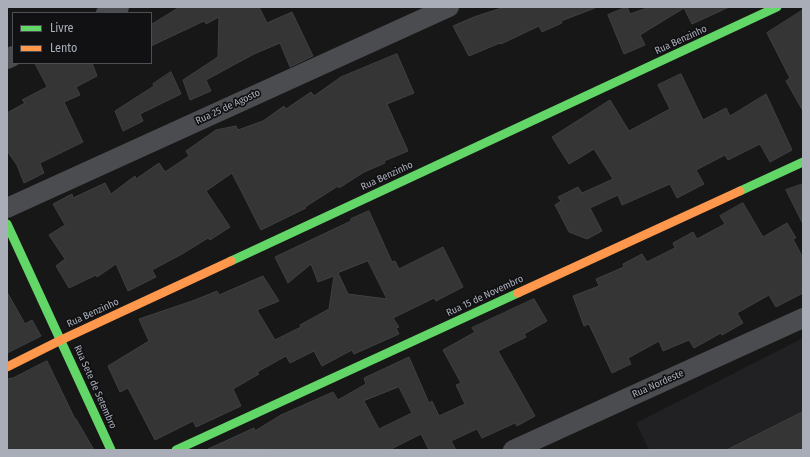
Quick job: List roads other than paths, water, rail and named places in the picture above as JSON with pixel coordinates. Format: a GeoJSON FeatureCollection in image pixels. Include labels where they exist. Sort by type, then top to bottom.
{"type":"FeatureCollection","features":[{"type":"Feature","properties":{"kind":"street"},"geometry":{"type":"LineString","coordinates":[[108,12],[119,7]]}},
{"type":"Feature","properties":{"kind":"street","name":"Rua 25 de Agosto"},"geometry":{"type":"LineString","coordinates":[[7,208],[449,7]]}},
{"type":"Feature","properties":{"kind":"street","name":"Rua Benzinho"},"geometry":{"type":"LineString","coordinates":[[7,367],[61,340],[777,7]]}},
{"type":"Feature","properties":{"kind":"street","name":"Rua 15 de Novembro"},"geometry":{"type":"LineString","coordinates":[[176,450],[803,162]]}},
{"type":"Feature","properties":{"kind":"street","name":"Rua Sete de Setembro"},"geometry":{"type":"LineString","coordinates":[[7,224],[111,450]]}},
{"type":"Feature","properties":{"kind":"street","name":"Rua Nordeste"},"geometry":{"type":"LineString","coordinates":[[513,450],[803,318]]}}]}
